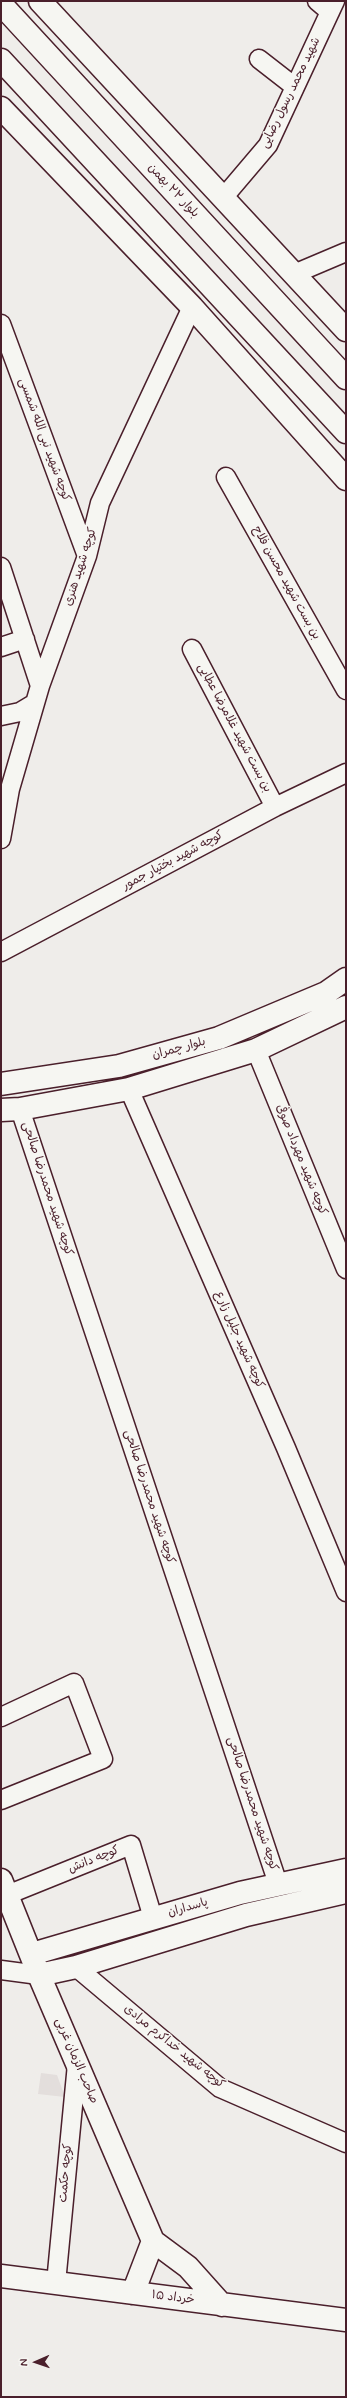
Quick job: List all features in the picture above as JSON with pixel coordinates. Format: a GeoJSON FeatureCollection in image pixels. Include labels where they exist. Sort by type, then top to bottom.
{"type":"FeatureCollection","features":[{"type":"Feature","properties":{"kind":"main road"},"geometry":{"type":"LineString","coordinates":[[40,1],[346,330]]}},
{"type":"Feature","properties":{"kind":"main road","name":"بلوار ۲۲ بهمن"},"geometry":{"type":"LineString","coordinates":[[1,4],[346,378]]}},
{"type":"Feature","properties":{"kind":"main road"},"geometry":{"type":"LineString","coordinates":[[1,60],[346,432]]}},
{"type":"Feature","properties":{"kind":"main road"},"geometry":{"type":"LineString","coordinates":[[1,108],[192,307],[346,479]]}},
{"type":"Feature","properties":{"kind":"main road","name":"بلوار چمران"},"geometry":{"type":"LineString","coordinates":[[1,1084],[119,1066],[219,1038],[326,993],[346,979]]}},
{"type":"Feature","properties":{"kind":"main road","name":"بلوار چمران"},"geometry":{"type":"LineString","coordinates":[[11,1109],[129,1089],[256,1050],[346,1007]]}},
{"type":"Feature","properties":{"kind":"main road","name":"پاسداران"},"geometry":{"type":"LineString","coordinates":[[32,1954],[153,1918],[278,1884],[346,1870]]}},
{"type":"Feature","properties":{"kind":"main road","name":"صاحب الزمان غربی"},"geometry":{"type":"LineString","coordinates":[[4,1888],[32,1954],[39,1975],[153,2241]]}},
{"type":"Feature","properties":{"kind":"main road","name":"پاسداران"},"geometry":{"type":"LineString","coordinates":[[39,1975],[76,1967],[246,1915],[346,1892]]}},
{"type":"Feature","properties":{"kind":"main road"},"geometry":{"type":"LineString","coordinates":[[132,2293],[153,2241],[188,2267],[222,2305]]}},
{"type":"Feature","properties":{"kind":"main road","name":"۱۵ خرداد"},"geometry":{"type":"LineString","coordinates":[[1,2276],[345,2322]]}},
{"type":"Feature","properties":{"kind":"street","name":"شهید محمد رسول رضایی"},"geometry":{"type":"LineString","coordinates":[[223,198],[268,145],[295,87],[327,5]]}},
{"type":"Feature","properties":{"kind":"street"},"geometry":{"type":"LineString","coordinates":[[259,59],[295,87]]}},
{"type":"Feature","properties":{"kind":"street"},"geometry":{"type":"LineString","coordinates":[[294,274],[346,252]]}},
{"type":"Feature","properties":{"kind":"street","name":"کوچه شهید هنری"},"geometry":{"type":"LineString","coordinates":[[1,839],[8,776],[87,556],[100,503],[192,307]]}},
{"type":"Feature","properties":{"kind":"street","name":"کوچه شهید نبی الله شمسی"},"geometry":{"type":"LineString","coordinates":[[1,324],[87,556]]}},
{"type":"Feature","properties":{"kind":"street","name":"بن بست شهید محسن فلاح"},"geometry":{"type":"LineString","coordinates":[[226,477],[346,690]]}},
{"type":"Feature","properties":{"kind":"street"},"geometry":{"type":"LineString","coordinates":[[1,567],[40,686]]}},
{"type":"Feature","properties":{"kind":"street"},"geometry":{"type":"LineString","coordinates":[[1,647],[25,639]]}},
{"type":"Feature","properties":{"kind":"street","name":"بن بست شهید غلامرضا عطایی"},"geometry":{"type":"LineString","coordinates":[[192,648],[275,807]]}},
{"type":"Feature","properties":{"kind":"street"},"geometry":{"type":"LineString","coordinates":[[1,716],[20,712],[35,703]]}},
{"type":"Feature","properties":{"kind":"street","name":"کوچه شهید بختیار جمور"},"geometry":{"type":"LineString","coordinates":[[1,952],[275,807],[346,773]]}},
{"type":"Feature","properties":{"kind":"street","name":"کوچه شهید مهرداد صوفی"},"geometry":{"type":"LineString","coordinates":[[256,1050],[346,1269]]}},
{"type":"Feature","properties":{"kind":"street","name":"کوچه شهید جلیل زارع"},"geometry":{"type":"LineString","coordinates":[[129,1089],[286,1448],[346,1592]]}},
{"type":"Feature","properties":{"kind":"street","name":"کوچه شهید محمدرضا صالحی"},"geometry":{"type":"LineString","coordinates":[[11,1109],[278,1884]]}},
{"type":"Feature","properties":{"kind":"street"},"geometry":{"type":"LineString","coordinates":[[1,1717],[74,1683],[102,1759],[1,1800]]}},
{"type":"Feature","properties":{"kind":"street","name":"کوچه دانش"},"geometry":{"type":"LineString","coordinates":[[4,1888],[131,1845],[153,1918]]}},
{"type":"Feature","properties":{"kind":"street","name":"کوچه شهید خداکرم مرادی"},"geometry":{"type":"LineString","coordinates":[[76,1967],[220,2088],[346,2143]]}},
{"type":"Feature","properties":{"kind":"street"},"geometry":{"type":"LineString","coordinates":[[1,1970],[39,1975]]}},
{"type":"Feature","properties":{"kind":"street","name":"کوچه حکمت"},"geometry":{"type":"LineString","coordinates":[[56,2283],[77,2064]]}},
{"type":"Feature","properties":{"kind":"shaded area"},"geometry":{"type":"Polygon","coordinates":[[[41,2073],[57,2075],[65,2097],[38,2094],[41,2073]]]}}]}
